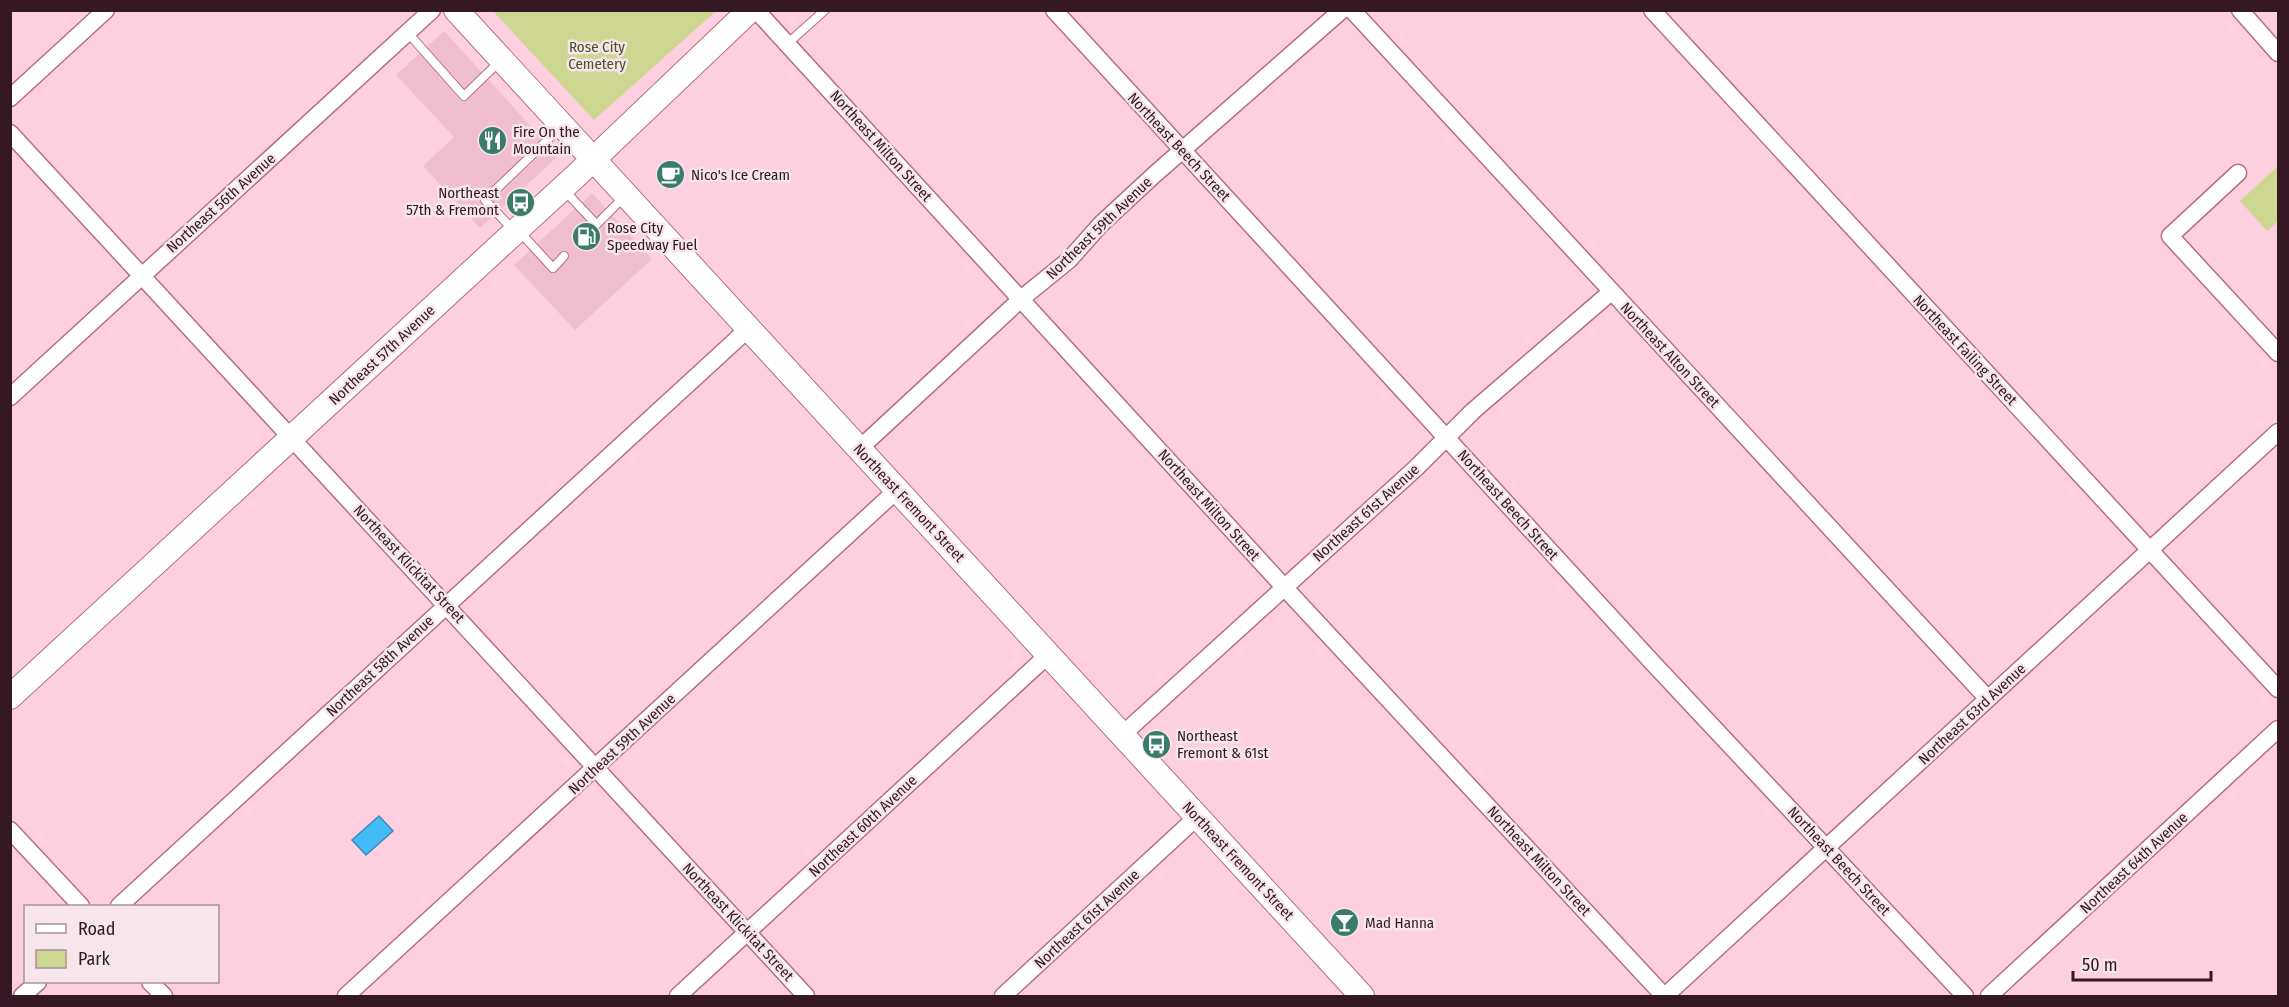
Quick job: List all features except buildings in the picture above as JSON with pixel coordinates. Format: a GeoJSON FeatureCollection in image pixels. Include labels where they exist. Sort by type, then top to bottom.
{"type":"FeatureCollection","features":[{"type":"Feature","properties":{"kind":"main road","name":"Northeast 57th Avenue"},"geometry":{"type":"LineString","coordinates":[[10,697],[517,231],[750,10]]}},
{"type":"Feature","properties":{"kind":"main road","name":"Northeast Fremont Street"},"geometry":{"type":"LineString","coordinates":[[464,13],[502,59],[625,195],[1197,817],[1351,993]]}},
{"type":"Feature","properties":{"kind":"street"},"geometry":{"type":"LineString","coordinates":[[10,98],[106,10]]}},
{"type":"Feature","properties":{"kind":"street","name":"Northeast 56th Avenue"},"geometry":{"type":"LineString","coordinates":[[10,397],[432,10]]}},
{"type":"Feature","properties":{"kind":"street","name":"Northeast Milton Street"},"geometry":{"type":"LineString","coordinates":[[756,10],[1284,587],[1664,996]]}},
{"type":"Feature","properties":{"kind":"street","name":"Northeast Beech Street"},"geometry":{"type":"LineString","coordinates":[[1054,10],[1446,438],[1965,996]]}},
{"type":"Feature","properties":{"kind":"street","name":"Northeast 59th Avenue"},"geometry":{"type":"LineString","coordinates":[[859,449],[1021,299],[1049,278],[1113,213],[1342,10]]}},
{"type":"Feature","properties":{"kind":"street","name":"Northeast Alton Street"},"geometry":{"type":"LineString","coordinates":[[1352,10],[1988,699]]}},
{"type":"Feature","properties":{"kind":"street","name":"Northeast Failing Street"},"geometry":{"type":"LineString","coordinates":[[1652,10],[2278,689]]}},
{"type":"Feature","properties":{"kind":"street"},"geometry":{"type":"LineString","coordinates":[[2240,10],[2278,53]]}},
{"type":"Feature","properties":{"kind":"street","name":"Northeast Klickitat Street"},"geometry":{"type":"LineString","coordinates":[[10,133],[293,437],[806,996]]}},
{"type":"Feature","properties":{"kind":"street"},"geometry":{"type":"LineString","coordinates":[[2238,173],[2170,236],[2278,353]]}},
{"type":"Feature","properties":{"kind":"street","name":"Northeast 61st Avenue"},"geometry":{"type":"LineString","coordinates":[[1122,735],[1473,411],[1611,292]]}},
{"type":"Feature","properties":{"kind":"street","name":"Northeast 58th Avenue"},"geometry":{"type":"LineString","coordinates":[[120,905],[748,329]]}},
{"type":"Feature","properties":{"kind":"street","name":"Northeast 63rd Avenue"},"geometry":{"type":"LineString","coordinates":[[1664,996],[2278,432]]}},
{"type":"Feature","properties":{"kind":"street","name":"Northeast 59th Avenue"},"geometry":{"type":"LineString","coordinates":[[346,996],[897,490]]}},
{"type":"Feature","properties":{"kind":"street","name":"Northeast 60th Avenue"},"geometry":{"type":"LineString","coordinates":[[678,996],[1048,655]]}},
{"type":"Feature","properties":{"kind":"street","name":"Northeast 64th Avenue"},"geometry":{"type":"LineString","coordinates":[[1989,996],[2278,729]]}},
{"type":"Feature","properties":{"kind":"street","name":"Northeast 61st Avenue"},"geometry":{"type":"LineString","coordinates":[[1003,996],[1197,817]]}},
{"type":"Feature","properties":{"kind":"street"},"geometry":{"type":"LineString","coordinates":[[10,830],[80,905]]}},
{"type":"Feature","properties":{"kind":"street"},"geometry":{"type":"LineString","coordinates":[[22,996],[36,983]]}},
{"type":"Feature","properties":{"kind":"street"},"geometry":{"type":"LineString","coordinates":[[152,983],[164,996]]}},
{"type":"Feature","properties":{"kind":"lane"},"geometry":{"type":"LineString","coordinates":[[787,44],[825,10]]}},
{"type":"Feature","properties":{"kind":"lane"},"geometry":{"type":"LineString","coordinates":[[408,33],[464,96],[502,59]]}},
{"type":"Feature","properties":{"kind":"lane"},"geometry":{"type":"LineString","coordinates":[[563,125],[485,200],[553,268],[564,256]]}},
{"type":"Feature","properties":{"kind":"lane"},"geometry":{"type":"LineString","coordinates":[[562,188],[596,224]]}},
{"type":"Feature","properties":{"kind":"lane"},"geometry":{"type":"LineString","coordinates":[[581,240],[625,195]]}},
{"type":"Feature","properties":{"kind":"shaded area"},"geometry":{"type":"Polygon","coordinates":[[[444,31],[558,156],[480,228],[423,166],[454,137],[396,75],[444,31]]]}},
{"type":"Feature","properties":{"kind":"shaded area"},"geometry":{"type":"Polygon","coordinates":[[[592,193],[652,259],[575,330],[514,265],[592,193]]]}},
{"type":"Feature","properties":{"kind":"green space","name":"Rose City Cemetery"},"geometry":{"type":"Polygon","coordinates":[[[493,11],[716,11],[594,120],[493,11]]]}},
{"type":"Feature","properties":{"kind":"green space"},"geometry":{"type":"Polygon","coordinates":[[[2278,166],[2278,221],[2267,231],[2240,201],[2278,166]]]}},
{"type":"Feature","properties":{"kind":"water"},"geometry":{"type":"Polygon","coordinates":[[[379,816],[393,831],[366,855],[352,840],[379,816]]]}},
{"type":"Feature","properties":{"kind":"place","name":"Fire On the Mountain"},"geometry":{"type":"Point","coordinates":[492,141]}},
{"type":"Feature","properties":{"kind":"place","name":"Nico's Ice Cream"},"geometry":{"type":"Point","coordinates":[670,175]}},
{"type":"Feature","properties":{"kind":"place","name":"Northeast 57th & Fremont"},"geometry":{"type":"Point","coordinates":[520,202]}},
{"type":"Feature","properties":{"kind":"place","name":"Rose City Speedway Fuel"},"geometry":{"type":"Point","coordinates":[586,237]}},
{"type":"Feature","properties":{"kind":"place","name":"Northeast Fremont & 61st"},"geometry":{"type":"Point","coordinates":[1156,745]}},
{"type":"Feature","properties":{"kind":"place","name":"Mad Hanna"},"geometry":{"type":"Point","coordinates":[1344,923]}}]}
